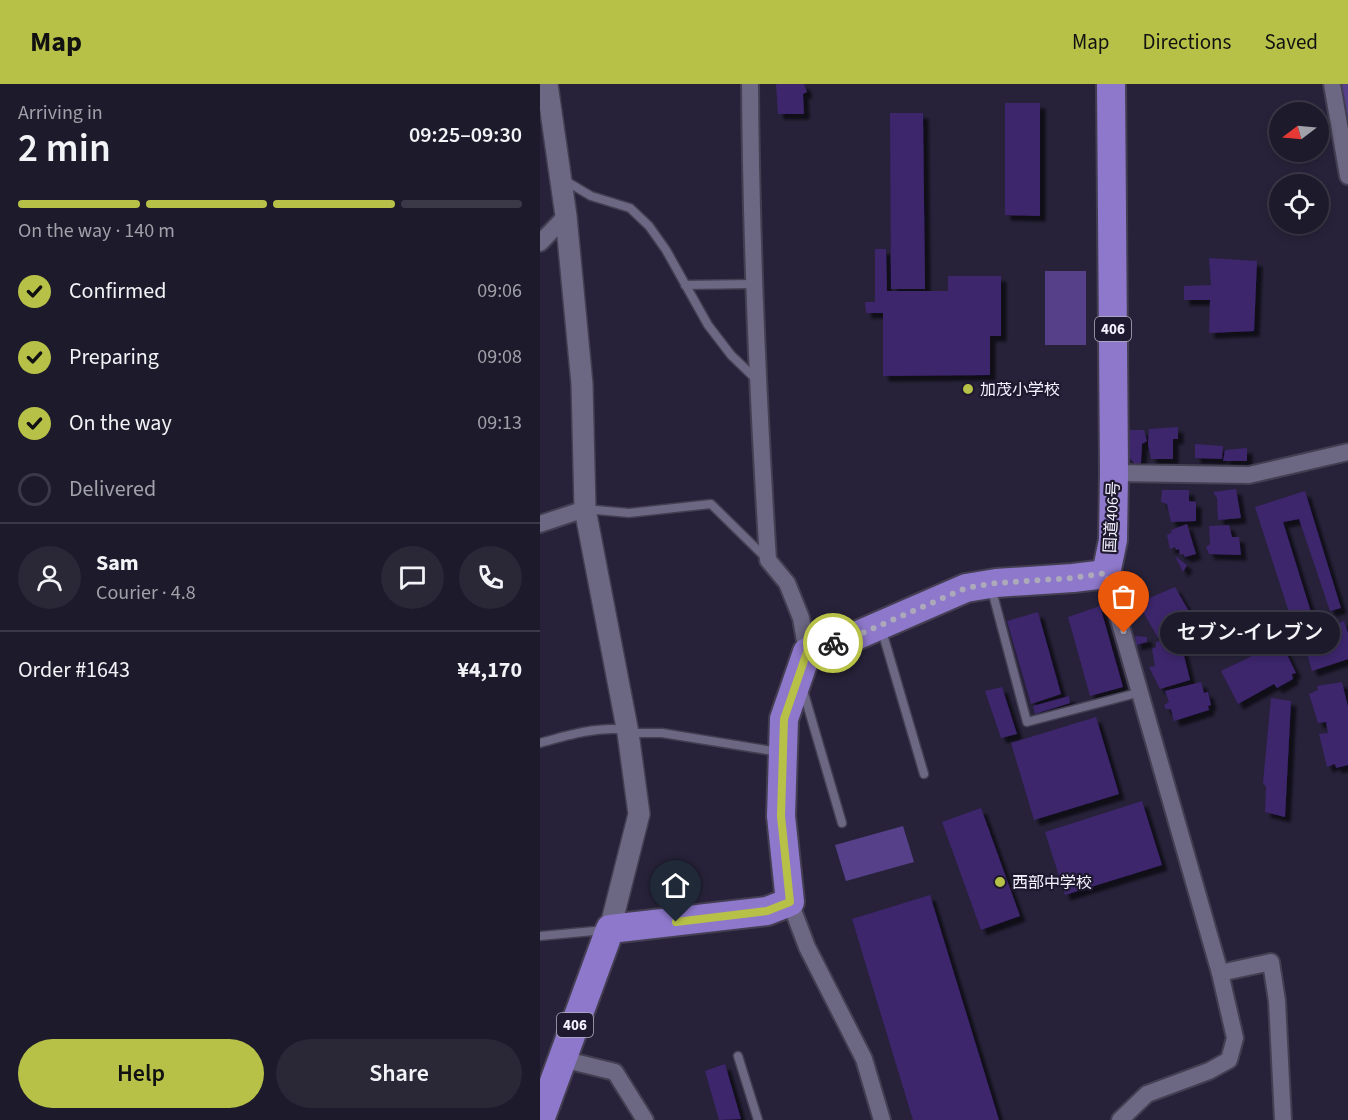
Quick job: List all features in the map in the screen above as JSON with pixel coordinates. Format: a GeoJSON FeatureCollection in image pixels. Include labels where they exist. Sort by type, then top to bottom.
{"type":"FeatureCollection","features":[{"type":"Feature","properties":{"kind":"highway","name":"国道406号"},"geometry":{"type":"LineString","coordinates":[[803,664],[881,624],[966,588],[1106,573],[1113,540],[1114,473],[1111,84]]}},
{"type":"Feature","properties":{"kind":"highway"},"geometry":{"type":"LineString","coordinates":[[610,929],[767,911],[790,902],[781,816],[782,753],[784,719],[803,664]]}},
{"type":"Feature","properties":{"kind":"highway","name":"406"},"geometry":{"type":"LineString","coordinates":[[540,1120],[556,1061],[610,929]]}},
{"type":"Feature","properties":{"kind":"street"},"geometry":{"type":"LineString","coordinates":[[547,84],[566,216],[582,384],[585,509],[628,732],[639,814],[610,929]]}},
{"type":"Feature","properties":{"kind":"street"},"geometry":{"type":"LineString","coordinates":[[750,84],[753,284],[768,560],[787,583],[801,618],[803,664]]}},
{"type":"Feature","properties":{"kind":"street"},"geometry":{"type":"LineString","coordinates":[[1332,84],[1348,176]]}},
{"type":"Feature","properties":{"kind":"street"},"geometry":{"type":"LineString","coordinates":[[540,243],[566,216]]}},
{"type":"Feature","properties":{"kind":"street"},"geometry":{"type":"LineString","coordinates":[[1114,473],[1249,475],[1348,452]]}},
{"type":"Feature","properties":{"kind":"street"},"geometry":{"type":"LineString","coordinates":[[540,524],[585,509]]}},
{"type":"Feature","properties":{"kind":"street"},"geometry":{"type":"LineString","coordinates":[[1106,573],[1220,973],[1235,1038],[1229,1060],[1209,1071],[1147,1094],[1120,1120]]}},
{"type":"Feature","properties":{"kind":"street"},"geometry":{"type":"LineString","coordinates":[[790,902],[807,947],[864,1059],[882,1120]]}},
{"type":"Feature","properties":{"kind":"street"},"geometry":{"type":"LineString","coordinates":[[1220,973],[1271,962],[1277,1012],[1283,1120]]}},
{"type":"Feature","properties":{"kind":"street"},"geometry":{"type":"LineString","coordinates":[[556,1061],[615,1072],[645,1120]]}},
{"type":"Feature","properties":{"kind":"lane"},"geometry":{"type":"LineString","coordinates":[[561,178],[591,196],[630,208],[649,226],[666,250],[708,325],[731,355],[757,380]]}},
{"type":"Feature","properties":{"kind":"lane"},"geometry":{"type":"LineString","coordinates":[[685,285],[753,284]]}},
{"type":"Feature","properties":{"kind":"lane"},"geometry":{"type":"LineString","coordinates":[[585,509],[628,513],[711,504],[768,560]]}},
{"type":"Feature","properties":{"kind":"lane"},"geometry":{"type":"LineString","coordinates":[[990,584],[1027,722],[1141,692]]}},
{"type":"Feature","properties":{"kind":"lane"},"geometry":{"type":"LineString","coordinates":[[881,624],[924,774]]}},
{"type":"Feature","properties":{"kind":"lane"},"geometry":{"type":"LineString","coordinates":[[803,664],[842,823]]}},
{"type":"Feature","properties":{"kind":"lane"},"geometry":{"type":"LineString","coordinates":[[540,743],[586,731],[617,728],[628,732],[662,733],[782,753]]}},
{"type":"Feature","properties":{"kind":"lane"},"geometry":{"type":"LineString","coordinates":[[540,936],[610,929]]}},
{"type":"Feature","properties":{"kind":"lane"},"geometry":{"type":"LineString","coordinates":[[738,1056],[758,1120]]}},
{"type":"Feature","properties":{"kind":"shaded area"},"geometry":{"type":"Polygon","coordinates":[[[1045,271],[1086,271],[1086,345],[1045,345],[1045,271]]]}},
{"type":"Feature","properties":{"kind":"shaded area"},"geometry":{"type":"Polygon","coordinates":[[[903,826],[914,862],[846,881],[835,845],[903,826]]]}},
{"type":"Feature","properties":{"kind":"building"},"geometry":{"type":"Polygon","coordinates":[[[776,84],[804,84],[807,92],[803,94],[804,114],[778,114],[776,84]]]}},
{"type":"Feature","properties":{"kind":"building"},"geometry":{"type":"Polygon","coordinates":[[[1005,103],[1040,103],[1040,216],[1005,215],[1005,103]]]}},
{"type":"Feature","properties":{"kind":"building"},"geometry":{"type":"Polygon","coordinates":[[[890,113],[923,113],[925,289],[891,289],[890,113]]]}},
{"type":"Feature","properties":{"kind":"building"},"geometry":{"type":"Polygon","coordinates":[[[875,249],[886,249],[887,291],[948,291],[948,276],[1001,276],[1001,336],[990,336],[990,375],[883,376],[883,313],[866,313],[865,302],[875,302],[875,249]]]}},
{"type":"Feature","properties":{"kind":"building"},"geometry":{"type":"Polygon","coordinates":[[[1209,258],[1257,261],[1254,331],[1209,333],[1210,300],[1184,300],[1184,286],[1211,285],[1209,258]]]}},
{"type":"Feature","properties":{"kind":"building"},"geometry":{"type":"Polygon","coordinates":[[[1178,427],[1178,439],[1173,439],[1173,459],[1151,459],[1148,444],[1149,429],[1178,427]]]}},
{"type":"Feature","properties":{"kind":"building"},"geometry":{"type":"Polygon","coordinates":[[[1122,430],[1144,430],[1147,441],[1142,444],[1141,463],[1135,464],[1123,451],[1122,430]]]}},
{"type":"Feature","properties":{"kind":"building"},"geometry":{"type":"Polygon","coordinates":[[[1195,444],[1223,446],[1222,459],[1195,458],[1195,444]]]}},
{"type":"Feature","properties":{"kind":"building"},"geometry":{"type":"Polygon","coordinates":[[[1247,448],[1247,461],[1223,461],[1225,450],[1247,448]]]}},
{"type":"Feature","properties":{"kind":"building"},"geometry":{"type":"Polygon","coordinates":[[[1236,489],[1241,518],[1218,520],[1217,498],[1213,492],[1236,489]]]}},
{"type":"Feature","properties":{"kind":"building"},"geometry":{"type":"Polygon","coordinates":[[[1162,490],[1189,490],[1189,501],[1196,502],[1196,521],[1171,522],[1167,504],[1161,502],[1162,490]]]}},
{"type":"Feature","properties":{"kind":"building"},"geometry":{"type":"Polygon","coordinates":[[[1305,491],[1341,608],[1330,611],[1299,519],[1283,522],[1315,625],[1295,631],[1255,507],[1305,491]]]}},
{"type":"Feature","properties":{"kind":"building"},"geometry":{"type":"Polygon","coordinates":[[[1187,524],[1196,554],[1185,557],[1183,554],[1180,555],[1179,549],[1176,550],[1175,547],[1170,549],[1167,535],[1172,532],[1171,530],[1187,524]]]}},
{"type":"Feature","properties":{"kind":"building"},"geometry":{"type":"Polygon","coordinates":[[[1229,525],[1232,537],[1239,537],[1241,555],[1209,554],[1206,547],[1210,544],[1209,526],[1229,525]]]}},
{"type":"Feature","properties":{"kind":"building"},"geometry":{"type":"Polygon","coordinates":[[[1175,556],[1187,565],[1183,572],[1175,556]]]}},
{"type":"Feature","properties":{"kind":"building"},"geometry":{"type":"Polygon","coordinates":[[[1175,587],[1195,622],[1158,638],[1138,603],[1175,587]]]}},
{"type":"Feature","properties":{"kind":"building"},"geometry":{"type":"Polygon","coordinates":[[[1100,606],[1123,687],[1090,696],[1068,617],[1100,606]]]}},
{"type":"Feature","properties":{"kind":"building"},"geometry":{"type":"Polygon","coordinates":[[[1038,612],[1061,694],[1031,704],[1007,621],[1038,612]]]}},
{"type":"Feature","properties":{"kind":"building"},"geometry":{"type":"Polygon","coordinates":[[[1344,621],[1348,633],[1348,659],[1312,671],[1302,636],[1344,621]]]}},
{"type":"Feature","properties":{"kind":"building"},"geometry":{"type":"Polygon","coordinates":[[[1179,635],[1190,680],[1160,689],[1149,667],[1155,666],[1152,649],[1156,647],[1156,642],[1179,635]]]}},
{"type":"Feature","properties":{"kind":"building"},"geometry":{"type":"Polygon","coordinates":[[[1135,636],[1147,637],[1147,642],[1136,645],[1135,636]]]}},
{"type":"Feature","properties":{"kind":"building"},"geometry":{"type":"Polygon","coordinates":[[[1281,642],[1296,673],[1292,674],[1293,679],[1277,688],[1274,684],[1238,704],[1221,671],[1281,642]]]}},
{"type":"Feature","properties":{"kind":"building"},"geometry":{"type":"Polygon","coordinates":[[[1201,682],[1204,693],[1208,692],[1211,705],[1208,706],[1209,710],[1174,721],[1171,709],[1166,709],[1164,705],[1169,702],[1165,691],[1201,682]]]}},
{"type":"Feature","properties":{"kind":"building"},"geometry":{"type":"Polygon","coordinates":[[[1342,682],[1348,707],[1348,765],[1336,768],[1335,764],[1327,767],[1319,734],[1328,733],[1326,722],[1318,723],[1309,694],[1318,690],[1317,686],[1342,682]]]}},
{"type":"Feature","properties":{"kind":"building"},"geometry":{"type":"Polygon","coordinates":[[[1002,687],[1017,734],[1001,738],[985,691],[1002,687]]]}},
{"type":"Feature","properties":{"kind":"building"},"geometry":{"type":"Polygon","coordinates":[[[1069,696],[1070,703],[1035,714],[1033,706],[1069,696]]]}},
{"type":"Feature","properties":{"kind":"building"},"geometry":{"type":"Polygon","coordinates":[[[1271,698],[1291,701],[1285,817],[1265,812],[1266,787],[1263,783],[1271,698]]]}},
{"type":"Feature","properties":{"kind":"building"},"geometry":{"type":"Polygon","coordinates":[[[1096,717],[1119,794],[1034,820],[1011,743],[1096,717]]]}},
{"type":"Feature","properties":{"kind":"building"},"geometry":{"type":"Polygon","coordinates":[[[1142,801],[1162,865],[1065,895],[1045,832],[1142,801]]]}},
{"type":"Feature","properties":{"kind":"building"},"geometry":{"type":"Polygon","coordinates":[[[981,808],[1020,916],[981,930],[942,822],[981,808]]]}},
{"type":"Feature","properties":{"kind":"building"},"geometry":{"type":"Polygon","coordinates":[[[930,895],[999,1120],[913,1120],[852,919],[930,895]]]}},
{"type":"Feature","properties":{"kind":"building"},"geometry":{"type":"Polygon","coordinates":[[[725,1064],[741,1119],[719,1120],[705,1071],[725,1064]]]}},
{"type":"Feature","properties":{"kind":"waterway"},"geometry":{"type":"LineString","coordinates":[[1343,84],[1348,110]]}},
{"type":"Feature","properties":{"kind":"way so far"},"geometry":{"type":"LineString","coordinates":[[833,643],[851,638],[966,588],[1106,573],[1124,633]]}},
{"type":"Feature","properties":{"kind":"place","name":"加茂小学校"},"geometry":{"type":"Point","coordinates":[968,389]}},
{"type":"Feature","properties":{"kind":"place","name":"セブン-イレブン"},"geometry":{"type":"Point","coordinates":[1124,633]}},
{"type":"Feature","properties":{"kind":"place","name":"西部中学校"},"geometry":{"type":"Point","coordinates":[1000,882]}},
{"type":"Feature","properties":{"kind":"route"},"geometry":{"type":"LineString","coordinates":[[676,922],[767,911],[790,902],[781,816],[784,719],[807,652],[833,643]]}}]}
